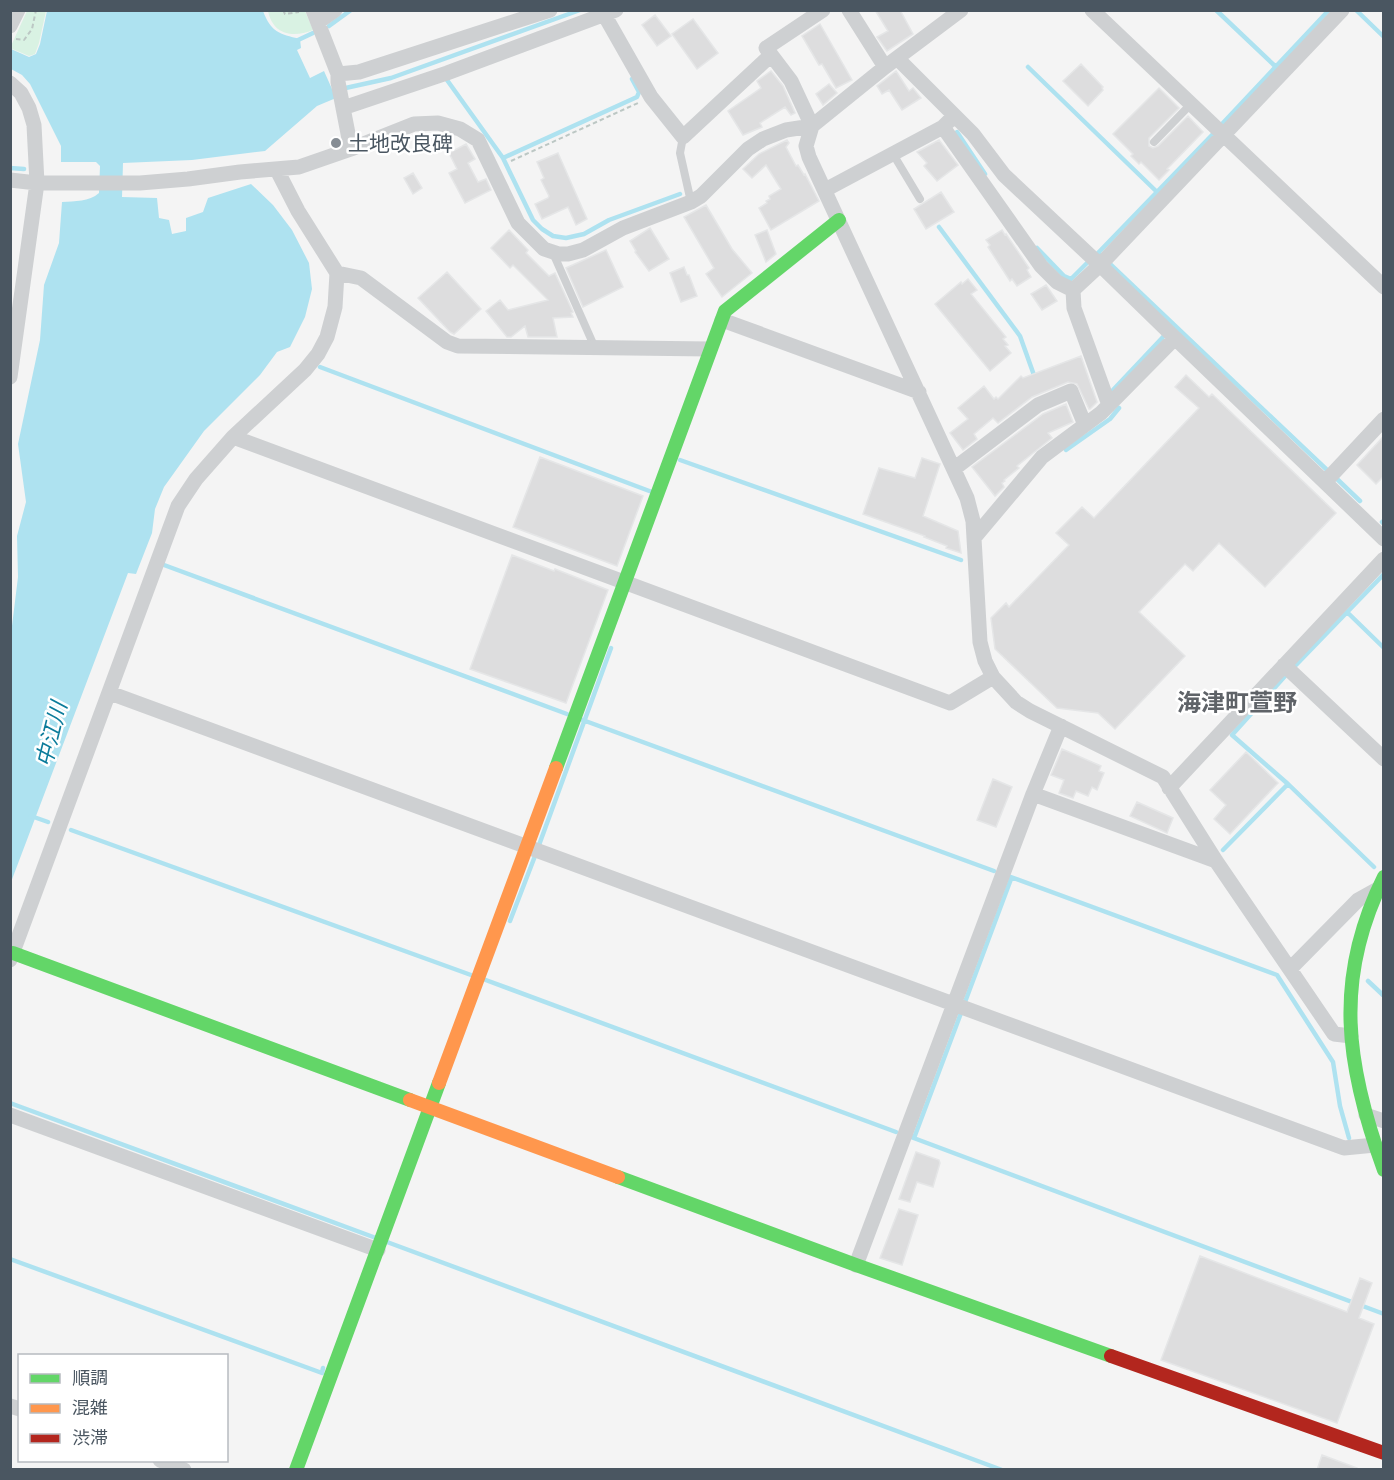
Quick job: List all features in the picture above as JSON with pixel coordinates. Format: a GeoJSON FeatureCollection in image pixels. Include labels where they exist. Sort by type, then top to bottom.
{"type":"FeatureCollection","features":[{"type":"Feature","properties":{"kind":"street"},"geometry":{"type":"LineString","coordinates":[[10,26],[18,10]]}},
{"type":"Feature","properties":{"kind":"street"},"geometry":{"type":"LineString","coordinates":[[334,10],[311,15],[338,78],[351,149]]}},
{"type":"Feature","properties":{"kind":"street"},"geometry":{"type":"LineString","coordinates":[[338,78],[550,10]]}},
{"type":"Feature","properties":{"kind":"street"},"geometry":{"type":"LineString","coordinates":[[823,10],[766,48],[791,81],[812,126],[806,146],[809,157],[968,498],[973,521],[980,642],[985,661],[993,676],[1016,702],[1163,777],[1216,861],[1334,1034],[1351,1036]]}},
{"type":"Feature","properties":{"kind":"street"},"geometry":{"type":"LineString","coordinates":[[849,10],[891,63],[955,115],[974,134],[1004,175],[1383,539]]}},
{"type":"Feature","properties":{"kind":"street"},"geometry":{"type":"LineString","coordinates":[[10,180],[37,183],[140,183],[277,170],[299,167],[414,124],[438,123],[460,129],[478,140],[518,223],[535,241],[553,253],[568,254],[583,250],[623,228],[701,196],[748,149],[780,132],[812,126],[961,10]]}},
{"type":"Feature","properties":{"kind":"street"},"geometry":{"type":"LineString","coordinates":[[1092,10],[1383,287]]}},
{"type":"Feature","properties":{"kind":"street"},"geometry":{"type":"LineString","coordinates":[[1073,290],[1100,265],[1342,10]]}},
{"type":"Feature","properties":{"kind":"street"},"geometry":{"type":"LineString","coordinates":[[342,105],[447,73],[611,13],[651,97],[683,137],[771,55]]}},
{"type":"Feature","properties":{"kind":"street"},"geometry":{"type":"LineString","coordinates":[[10,83],[21,93],[34,125],[37,183],[16,310],[10,377]]}},
{"type":"Feature","properties":{"kind":"street"},"geometry":{"type":"LineString","coordinates":[[825,190],[943,127],[955,115]]}},
{"type":"Feature","properties":{"kind":"street"},"geometry":{"type":"LineString","coordinates":[[943,127],[1041,266],[1057,282],[1073,290]]}},
{"type":"Feature","properties":{"kind":"street"},"geometry":{"type":"LineString","coordinates":[[277,170],[298,211],[337,273],[335,307],[327,337],[318,354],[305,370],[233,437],[196,479],[178,506],[12,957],[856,1265],[1383,1453]]}},
{"type":"Feature","properties":{"kind":"street"},"geometry":{"type":"LineString","coordinates":[[296,1470],[725,311],[839,220]]}},
{"type":"Feature","properties":{"kind":"street"},"geometry":{"type":"LineString","coordinates":[[337,273],[361,278],[447,342],[458,346],[710,349]]}},
{"type":"Feature","properties":{"kind":"street"},"geometry":{"type":"LineString","coordinates":[[1073,290],[1074,308],[1109,405]]}},
{"type":"Feature","properties":{"kind":"street"},"geometry":{"type":"LineString","coordinates":[[722,320],[919,392]]}},
{"type":"Feature","properties":{"kind":"street"},"geometry":{"type":"LineString","coordinates":[[974,538],[1042,457],[1109,405],[1175,338]]}},
{"type":"Feature","properties":{"kind":"street"},"geometry":{"type":"LineString","coordinates":[[955,468],[1038,405],[1071,391],[1085,425]]}},
{"type":"Feature","properties":{"kind":"street"},"geometry":{"type":"LineString","coordinates":[[1324,482],[1383,419]]}},
{"type":"Feature","properties":{"kind":"street"},"geometry":{"type":"LineString","coordinates":[[233,437],[950,703],[993,676]]}},
{"type":"Feature","properties":{"kind":"street"},"geometry":{"type":"LineString","coordinates":[[1169,788],[1383,559]]}},
{"type":"Feature","properties":{"kind":"street"},"geometry":{"type":"LineString","coordinates":[[1284,665],[1383,759]]}},
{"type":"Feature","properties":{"kind":"street"},"geometry":{"type":"LineString","coordinates":[[110,693],[1344,1148],[1375,1145]]}},
{"type":"Feature","properties":{"kind":"street"},"geometry":{"type":"LineString","coordinates":[[856,1265],[953,1004],[1061,726]]}},
{"type":"Feature","properties":{"kind":"street"},"geometry":{"type":"LineString","coordinates":[[1033,794],[1216,861]]}},
{"type":"Feature","properties":{"kind":"street"},"geometry":{"type":"LineString","coordinates":[[1290,969],[1358,900],[1380,883]]}},
{"type":"Feature","properties":{"kind":"street"},"geometry":{"type":"LineString","coordinates":[[1380,883],[1357,952],[1352,985],[1351,1036],[1356,1078],[1383,1170]]}},
{"type":"Feature","properties":{"kind":"street"},"geometry":{"type":"LineString","coordinates":[[10,1115],[378,1250]]}},
{"type":"Feature","properties":{"kind":"street"},"geometry":{"type":"LineString","coordinates":[[1366,1115],[1383,1121]]}},
{"type":"Feature","properties":{"kind":"street"},"geometry":{"type":"LineString","coordinates":[[163,1462],[184,1470]]}},
{"type":"Feature","properties":{"kind":"lane"},"geometry":{"type":"LineString","coordinates":[[1154,142],[1191,104]]}},
{"type":"Feature","properties":{"kind":"lane"},"geometry":{"type":"LineString","coordinates":[[683,137],[680,153],[691,202]]}},
{"type":"Feature","properties":{"kind":"lane"},"geometry":{"type":"LineString","coordinates":[[893,154],[920,199]]}},
{"type":"Feature","properties":{"kind":"lane"},"geometry":{"type":"LineString","coordinates":[[553,253],[596,348]]}},
{"type":"Feature","properties":{"kind":"path"},"geometry":{"type":"LineString","coordinates":[[10,38],[24,40],[32,29],[36,10]]}},
{"type":"Feature","properties":{"kind":"path"},"geometry":{"type":"LineString","coordinates":[[283,10],[285,14],[311,15]]}},
{"type":"Feature","properties":{"kind":"path"},"geometry":{"type":"LineString","coordinates":[[511,161],[651,97]]}},
{"type":"Feature","properties":{"kind":"green space"},"geometry":{"type":"Polygon","coordinates":[[[27,11],[46,11],[35,54],[29,56],[10,48],[27,11]]]}},
{"type":"Feature","properties":{"kind":"green space"},"geometry":{"type":"Polygon","coordinates":[[[268,11],[305,11],[313,30],[291,34],[279,30],[274,25],[268,11]]]}},
{"type":"Feature","properties":{"kind":"water","name":"中江川"},"geometry":{"type":"Polygon","coordinates":[[[47,11],[263,11],[273,28],[300,39],[301,48],[297,50],[310,78],[324,71],[336,98],[317,106],[265,151],[192,160],[123,163],[122,197],[157,198],[159,218],[169,220],[172,234],[186,231],[186,218],[203,212],[208,198],[251,184],[273,205],[292,230],[309,263],[312,289],[305,317],[290,347],[277,352],[260,375],[204,431],[164,487],[155,509],[152,533],[136,574],[128,573],[11,882],[10,642],[18,577],[17,536],[26,502],[18,444],[40,340],[44,285],[59,243],[62,202],[86,200],[99,193],[100,166],[96,162],[61,162],[61,146],[30,84],[22,75],[11,69],[11,49],[29,57],[36,54],[47,11]]]}},
{"type":"Feature","properties":{"kind":"building"},"geometry":{"type":"Polygon","coordinates":[[[875,10],[900,10],[913,34],[887,51],[877,37],[888,31],[875,10]]]}},
{"type":"Feature","properties":{"kind":"building"},"geometry":{"type":"Polygon","coordinates":[[[655,15],[671,36],[657,46],[642,25],[655,15]]]}},
{"type":"Feature","properties":{"kind":"building"},"geometry":{"type":"Polygon","coordinates":[[[693,19],[718,53],[697,69],[672,34],[693,19]]]}},
{"type":"Feature","properties":{"kind":"building"},"geometry":{"type":"Polygon","coordinates":[[[820,24],[852,80],[836,88],[802,36],[820,24]]]}},
{"type":"Feature","properties":{"kind":"building"},"geometry":{"type":"Polygon","coordinates":[[[1081,64],[1103,87],[1103,90],[1088,106],[1063,81],[1081,64]]]}},
{"type":"Feature","properties":{"kind":"building"},"geometry":{"type":"Polygon","coordinates":[[[771,71],[783,86],[795,113],[791,115],[785,107],[760,123],[762,127],[743,135],[728,111],[761,88],[757,81],[771,71]]]}},
{"type":"Feature","properties":{"kind":"building"},"geometry":{"type":"Polygon","coordinates":[[[896,71],[909,91],[913,88],[921,98],[902,110],[889,90],[882,94],[877,86],[896,71]]]}},
{"type":"Feature","properties":{"kind":"building"},"geometry":{"type":"Polygon","coordinates":[[[829,84],[837,93],[823,105],[816,94],[829,84]]]}},
{"type":"Feature","properties":{"kind":"building"},"geometry":{"type":"Polygon","coordinates":[[[1159,88],[1179,108],[1149,138],[1149,146],[1153,148],[1158,146],[1188,116],[1203,132],[1159,180],[1141,162],[1139,164],[1131,156],[1133,154],[1113,134],[1159,88]]]}},
{"type":"Feature","properties":{"kind":"building"},"geometry":{"type":"Polygon","coordinates":[[[787,140],[789,143],[786,147],[796,166],[798,165],[805,174],[819,201],[771,230],[759,208],[767,203],[769,196],[781,189],[766,165],[752,178],[743,169],[759,154],[787,140]]]}},
{"type":"Feature","properties":{"kind":"building"},"geometry":{"type":"Polygon","coordinates":[[[939,140],[958,165],[937,181],[924,166],[927,163],[917,152],[939,140]]]}},
{"type":"Feature","properties":{"kind":"building"},"geometry":{"type":"Polygon","coordinates":[[[466,144],[475,159],[468,163],[478,182],[486,179],[491,190],[465,203],[449,173],[457,169],[449,153],[466,144]]]}},
{"type":"Feature","properties":{"kind":"building"},"geometry":{"type":"Polygon","coordinates":[[[558,153],[587,219],[576,225],[568,207],[542,219],[535,204],[549,196],[541,180],[544,178],[537,162],[558,153]]]}},
{"type":"Feature","properties":{"kind":"building"},"geometry":{"type":"Polygon","coordinates":[[[413,173],[422,188],[413,194],[404,178],[413,173]]]}},
{"type":"Feature","properties":{"kind":"building"},"geometry":{"type":"Polygon","coordinates":[[[941,192],[954,212],[926,229],[914,209],[941,192]]]}},
{"type":"Feature","properties":{"kind":"building"},"geometry":{"type":"Polygon","coordinates":[[[706,205],[732,249],[752,273],[722,297],[706,274],[714,268],[684,217],[706,205]]]}},
{"type":"Feature","properties":{"kind":"building"},"geometry":{"type":"Polygon","coordinates":[[[650,228],[669,259],[649,271],[630,241],[650,228]]]}},
{"type":"Feature","properties":{"kind":"building"},"geometry":{"type":"Polygon","coordinates":[[[509,230],[528,250],[526,253],[549,276],[555,273],[573,312],[571,313],[573,317],[553,318],[557,337],[528,337],[525,326],[511,337],[507,337],[486,311],[500,300],[508,310],[548,300],[513,265],[510,268],[491,248],[509,230]]]}},
{"type":"Feature","properties":{"kind":"building"},"geometry":{"type":"Polygon","coordinates":[[[767,230],[776,254],[766,262],[755,235],[767,230]]]}},
{"type":"Feature","properties":{"kind":"building"},"geometry":{"type":"Polygon","coordinates":[[[1002,230],[1029,268],[1027,270],[1031,277],[1017,286],[1012,279],[1010,281],[988,247],[990,245],[986,240],[1002,230]]]}},
{"type":"Feature","properties":{"kind":"building"},"geometry":{"type":"Polygon","coordinates":[[[606,250],[623,287],[583,307],[566,268],[606,250]]]}},
{"type":"Feature","properties":{"kind":"building"},"geometry":{"type":"Polygon","coordinates":[[[684,267],[697,296],[681,302],[670,273],[684,267]]]}},
{"type":"Feature","properties":{"kind":"building"},"geometry":{"type":"Polygon","coordinates":[[[447,272],[481,309],[454,334],[418,298],[447,272]]]}},
{"type":"Feature","properties":{"kind":"building"},"geometry":{"type":"Polygon","coordinates":[[[968,279],[977,290],[971,294],[1006,337],[1003,339],[1008,345],[1005,346],[1011,353],[990,371],[935,304],[961,282],[962,284],[968,279]]]}},
{"type":"Feature","properties":{"kind":"building"},"geometry":{"type":"Polygon","coordinates":[[[1046,285],[1057,301],[1042,310],[1031,294],[1046,285]]]}},
{"type":"Feature","properties":{"kind":"building"},"geometry":{"type":"Polygon","coordinates":[[[1081,356],[1097,402],[1090,409],[1077,384],[1068,382],[1032,397],[998,423],[993,418],[974,434],[977,439],[963,450],[950,433],[968,419],[958,408],[984,386],[994,399],[996,397],[998,399],[1021,376],[1023,378],[1081,356]]]}},
{"type":"Feature","properties":{"kind":"building"},"geometry":{"type":"Polygon","coordinates":[[[1186,375],[1209,397],[1212,394],[1336,513],[1265,587],[1219,543],[1193,571],[1185,564],[1139,612],[1185,656],[1115,729],[1098,713],[1057,708],[995,649],[991,618],[1006,603],[1009,607],[1069,545],[1056,533],[1082,507],[1094,518],[1199,408],[1175,387],[1186,375]]]}},
{"type":"Feature","properties":{"kind":"building"},"geometry":{"type":"Polygon","coordinates":[[[1066,404],[1073,422],[1048,433],[1052,438],[1017,466],[1019,468],[1004,480],[1002,483],[1004,487],[995,496],[972,467],[1043,414],[1066,404]]]}},
{"type":"Feature","properties":{"kind":"building"},"geometry":{"type":"Polygon","coordinates":[[[1383,437],[1383,477],[1376,484],[1357,465],[1383,437]]]}},
{"type":"Feature","properties":{"kind":"building"},"geometry":{"type":"Polygon","coordinates":[[[540,457],[643,496],[617,566],[513,527],[540,457]]]}},
{"type":"Feature","properties":{"kind":"building"},"geometry":{"type":"Polygon","coordinates":[[[922,458],[940,464],[923,516],[958,531],[961,553],[946,548],[947,546],[925,536],[863,514],[879,468],[915,478],[922,458]]]}},
{"type":"Feature","properties":{"kind":"building"},"geometry":{"type":"Polygon","coordinates":[[[512,555],[608,590],[566,703],[470,669],[512,555]]]}},
{"type":"Feature","properties":{"kind":"building"},"geometry":{"type":"Polygon","coordinates":[[[1062,749],[1101,766],[1099,771],[1104,773],[1097,790],[1092,787],[1088,796],[1076,791],[1073,798],[1059,793],[1064,780],[1051,775],[1062,749]]]}},
{"type":"Feature","properties":{"kind":"building"},"geometry":{"type":"Polygon","coordinates":[[[1246,752],[1278,783],[1230,834],[1214,819],[1226,805],[1210,790],[1246,752]]]}},
{"type":"Feature","properties":{"kind":"building"},"geometry":{"type":"Polygon","coordinates":[[[993,779],[1012,787],[996,827],[977,820],[993,779]]]}},
{"type":"Feature","properties":{"kind":"building"},"geometry":{"type":"Polygon","coordinates":[[[1137,802],[1173,818],[1167,833],[1130,816],[1137,802]]]}},
{"type":"Feature","properties":{"kind":"building"},"geometry":{"type":"Polygon","coordinates":[[[916,1152],[939,1160],[940,1163],[933,1187],[917,1182],[910,1202],[899,1199],[916,1152]]]}},
{"type":"Feature","properties":{"kind":"building"},"geometry":{"type":"Polygon","coordinates":[[[899,1209],[918,1215],[902,1265],[880,1258],[899,1209]]]}},
{"type":"Feature","properties":{"kind":"building"},"geometry":{"type":"Polygon","coordinates":[[[1200,1256],[1347,1312],[1360,1278],[1372,1283],[1359,1318],[1374,1324],[1337,1423],[1161,1360],[1200,1256]]]}},
{"type":"Feature","properties":{"kind":"building"},"geometry":{"type":"Polygon","coordinates":[[[1322,1455],[1357,1468],[1357,1470],[1317,1470],[1322,1455]]]}},
{"type":"Feature","properties":{"kind":"waterway"},"geometry":{"type":"LineString","coordinates":[[329,26],[351,10]]}},
{"type":"Feature","properties":{"kind":"waterway"},"geometry":{"type":"LineString","coordinates":[[341,89],[391,78],[580,10]]}},
{"type":"Feature","properties":{"kind":"waterway"},"geometry":{"type":"LineString","coordinates":[[1216,10],[1276,67]]}},
{"type":"Feature","properties":{"kind":"waterway"},"geometry":{"type":"LineString","coordinates":[[1222,124],[1329,10]]}},
{"type":"Feature","properties":{"kind":"waterway"},"geometry":{"type":"LineString","coordinates":[[1356,10],[1384,37]]}},
{"type":"Feature","properties":{"kind":"waterway"},"geometry":{"type":"LineString","coordinates":[[296,41],[313,33]]}},
{"type":"Feature","properties":{"kind":"waterway"},"geometry":{"type":"LineString","coordinates":[[1028,67],[1157,192]]}},
{"type":"Feature","properties":{"kind":"waterway"},"geometry":{"type":"LineString","coordinates":[[503,158],[637,97],[639,92],[632,79]]}},
{"type":"Feature","properties":{"kind":"waterway"},"geometry":{"type":"LineString","coordinates":[[447,80],[503,158],[533,220],[553,236],[566,238],[584,234],[609,220],[680,194]]}},
{"type":"Feature","properties":{"kind":"waterway"},"geometry":{"type":"LineString","coordinates":[[957,132],[985,174]]}},
{"type":"Feature","properties":{"kind":"waterway"},"geometry":{"type":"LineString","coordinates":[[1101,256],[1098,253],[1212,135]]}},
{"type":"Feature","properties":{"kind":"waterway"},"geometry":{"type":"LineString","coordinates":[[10,168],[24,169]]}},
{"type":"Feature","properties":{"kind":"waterway"},"geometry":{"type":"LineString","coordinates":[[939,227],[1020,336],[1035,378]]}},
{"type":"Feature","properties":{"kind":"waterway"},"geometry":{"type":"LineString","coordinates":[[1037,248],[1064,276],[1071,279],[1088,262]]}},
{"type":"Feature","properties":{"kind":"waterway"},"geometry":{"type":"LineString","coordinates":[[1110,264],[1326,469]]}},
{"type":"Feature","properties":{"kind":"waterway"},"geometry":{"type":"LineString","coordinates":[[1114,392],[1113,390],[1163,337]]}},
{"type":"Feature","properties":{"kind":"waterway"},"geometry":{"type":"LineString","coordinates":[[320,367],[652,492]]}},
{"type":"Feature","properties":{"kind":"waterway"},"geometry":{"type":"LineString","coordinates":[[1066,450],[1110,419],[1119,408]]}},
{"type":"Feature","properties":{"kind":"waterway"},"geometry":{"type":"LineString","coordinates":[[680,460],[961,560]]}},
{"type":"Feature","properties":{"kind":"waterway"},"geometry":{"type":"LineString","coordinates":[[1337,479],[1360,501]]}},
{"type":"Feature","properties":{"kind":"waterway"},"geometry":{"type":"LineString","coordinates":[[164,565],[567,714]]}},
{"type":"Feature","properties":{"kind":"waterway"},"geometry":{"type":"LineString","coordinates":[[1296,665],[1384,574]]}},
{"type":"Feature","properties":{"kind":"waterway"},"geometry":{"type":"LineString","coordinates":[[1347,612],[1384,648]]}},
{"type":"Feature","properties":{"kind":"waterway"},"geometry":{"type":"LineString","coordinates":[[539,845],[611,648]]}},
{"type":"Feature","properties":{"kind":"waterway"},"geometry":{"type":"LineString","coordinates":[[1223,850],[1288,784],[1232,735],[1286,675]]}},
{"type":"Feature","properties":{"kind":"waterway"},"geometry":{"type":"LineString","coordinates":[[580,719],[994,871]]}},
{"type":"Feature","properties":{"kind":"waterway"},"geometry":{"type":"LineString","coordinates":[[1288,784],[1374,867]]}},
{"type":"Feature","properties":{"kind":"waterway"},"geometry":{"type":"LineString","coordinates":[[31,816],[48,822]]}},
{"type":"Feature","properties":{"kind":"waterway"},"geometry":{"type":"LineString","coordinates":[[71,830],[471,975]]}},
{"type":"Feature","properties":{"kind":"waterway"},"geometry":{"type":"LineString","coordinates":[[510,921],[535,856]]}},
{"type":"Feature","properties":{"kind":"waterway"},"geometry":{"type":"LineString","coordinates":[[1008,876],[1277,975],[1333,1062],[1340,1106],[1349,1138]]}},
{"type":"Feature","properties":{"kind":"waterway"},"geometry":{"type":"LineString","coordinates":[[965,1002],[1011,879]]}},
{"type":"Feature","properties":{"kind":"waterway"},"geometry":{"type":"LineString","coordinates":[[483,979],[896,1132]]}},
{"type":"Feature","properties":{"kind":"waterway"},"geometry":{"type":"LineString","coordinates":[[1368,981],[1384,996]]}},
{"type":"Feature","properties":{"kind":"waterway"},"geometry":{"type":"LineString","coordinates":[[914,1138],[961,1013]]}},
{"type":"Feature","properties":{"kind":"waterway"},"geometry":{"type":"LineString","coordinates":[[10,1103],[376,1238]]}},
{"type":"Feature","properties":{"kind":"waterway"},"geometry":{"type":"LineString","coordinates":[[911,1137],[1384,1314]]}},
{"type":"Feature","properties":{"kind":"waterway"},"geometry":{"type":"LineString","coordinates":[[387,1242],[1002,1470]]}},
{"type":"Feature","properties":{"kind":"waterway"},"geometry":{"type":"LineString","coordinates":[[10,1259],[322,1373],[323,1368]]}},
{"type":"Feature","properties":{"kind":"traffic: fast"},"geometry":{"type":"LineString","coordinates":[[556,768],[725,311],[839,220]]}},
{"type":"Feature","properties":{"kind":"traffic: fast"},"geometry":{"type":"LineString","coordinates":[[1384,877],[1368,915],[1357,951],[1352,987],[1351,1023],[1354,1058],[1361,1095],[1384,1170]]}},
{"type":"Feature","properties":{"kind":"traffic: fast"},"geometry":{"type":"LineString","coordinates":[[13,953],[410,1100]]}},
{"type":"Feature","properties":{"kind":"traffic: fast"},"geometry":{"type":"LineString","coordinates":[[296,1470],[439,1083]]}},
{"type":"Feature","properties":{"kind":"traffic: fast"},"geometry":{"type":"LineString","coordinates":[[618,1177],[1111,1356]]}},
{"type":"Feature","properties":{"kind":"traffic: slow"},"geometry":{"type":"LineString","coordinates":[[439,1083],[556,768]]}},
{"type":"Feature","properties":{"kind":"traffic: slow"},"geometry":{"type":"LineString","coordinates":[[410,1100],[618,1177]]}},
{"type":"Feature","properties":{"kind":"traffic: jam"},"geometry":{"type":"LineString","coordinates":[[1111,1356],[1384,1453]]}},
{"type":"Feature","properties":{"kind":"place","name":"土地改良碑"},"geometry":{"type":"Point","coordinates":[336,143]}},
{"type":"Feature","properties":{"kind":"district","name":"海津町萱野"},"geometry":{"type":"Point","coordinates":[1237,701]}}]}
